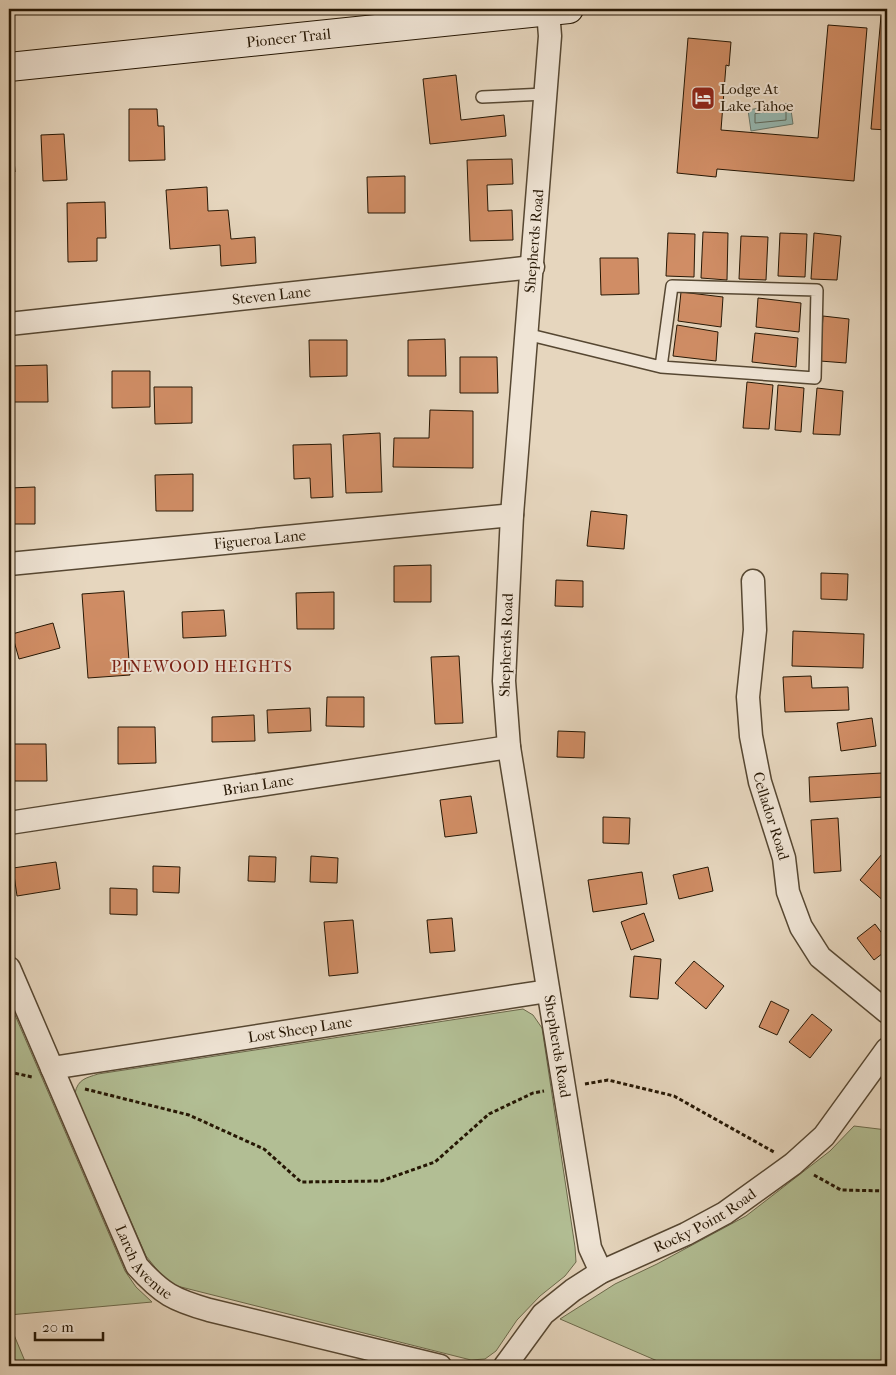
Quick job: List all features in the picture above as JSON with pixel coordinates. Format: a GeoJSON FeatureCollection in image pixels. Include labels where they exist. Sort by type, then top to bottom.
{"type":"FeatureCollection","features":[{"type":"Feature","properties":{"kind":"main road","name":"Pioneer Trail"},"geometry":{"type":"LineString","coordinates":[[9,67],[558,10]]}},
{"type":"Feature","properties":{"kind":"street","name":"Shepherds Road"},"geometry":{"type":"LineString","coordinates":[[558,10],[550,36],[545,94],[533,267],[512,516],[504,681],[510,748],[563,1087],[590,1248],[601,1272]]}},
{"type":"Feature","properties":{"kind":"street","name":"Steven Lane"},"geometry":{"type":"LineString","coordinates":[[9,324],[533,267]]}},
{"type":"Feature","properties":{"kind":"street","name":"Figueroa Lane"},"geometry":{"type":"LineString","coordinates":[[9,564],[512,516]]}},
{"type":"Feature","properties":{"kind":"street","name":"Cellador Road"},"geometry":{"type":"LineString","coordinates":[[753,581],[755,630],[748,697],[751,736],[760,782],[784,858],[788,892],[801,927],[820,957],[887,1012]]}},
{"type":"Feature","properties":{"kind":"street","name":"Brian Lane"},"geometry":{"type":"LineString","coordinates":[[9,823],[510,748]]}},
{"type":"Feature","properties":{"kind":"street","name":"Larch Avenue"},"geometry":{"type":"LineString","coordinates":[[9,968],[137,1266],[154,1286],[176,1300],[209,1310],[440,1366]]}},
{"type":"Feature","properties":{"kind":"street","name":"Lost Sheep Lane"},"geometry":{"type":"LineString","coordinates":[[55,1076],[548,992]]}},
{"type":"Feature","properties":{"kind":"street","name":"Rocky Point Road"},"geometry":{"type":"LineString","coordinates":[[506,1366],[543,1314],[601,1272],[678,1238],[724,1213],[793,1164],[824,1136],[887,1049]]}},
{"type":"Feature","properties":{"kind":"lane"},"geometry":{"type":"LineString","coordinates":[[482,98],[545,94]]}},
{"type":"Feature","properties":{"kind":"lane"},"geometry":{"type":"LineString","coordinates":[[526,334],[661,367],[815,378],[817,290],[672,286],[661,367]]}},
{"type":"Feature","properties":{"kind":"path"},"geometry":{"type":"LineString","coordinates":[[9,1075],[14,1072],[55,1076],[190,1114],[264,1149],[301,1182],[381,1181],[435,1162],[489,1114],[533,1093],[608,1080],[674,1096],[840,1190],[887,1191]]}},
{"type":"Feature","properties":{"kind":"green space"},"geometry":{"type":"Polygon","coordinates":[[[9,1001],[125,1271],[136,1287],[152,1302],[9,1315],[9,1001]]]}},
{"type":"Feature","properties":{"kind":"green space"},"geometry":{"type":"Polygon","coordinates":[[[523,1009],[533,1015],[542,1028],[576,1262],[565,1276],[540,1296],[517,1320],[496,1351],[485,1359],[471,1360],[173,1285],[163,1277],[146,1256],[75,1093],[80,1082],[98,1074],[523,1009]]]}},
{"type":"Feature","properties":{"kind":"green space"},"geometry":{"type":"Polygon","coordinates":[[[854,1126],[887,1130],[887,1358],[880,1366],[669,1366],[560,1319],[615,1284],[657,1264],[746,1216],[830,1151],[854,1126]]]}},
{"type":"Feature","properties":{"kind":"green space"},"geometry":{"type":"Polygon","coordinates":[[[9,1323],[27,1366],[9,1366],[9,1323]]]}},
{"type":"Feature","properties":{"kind":"water"},"geometry":{"type":"Polygon","coordinates":[[[790,103],[793,124],[751,131],[748,110],[790,103]]]}},
{"type":"Feature","properties":{"kind":"building"},"geometry":{"type":"Polygon","coordinates":[[[881,16],[887,16],[887,130],[871,129],[881,16]]]}},
{"type":"Feature","properties":{"kind":"building","name":"Lodge At Lake Tahoe"},"geometry":{"type":"Polygon","coordinates":[[[828,25],[867,28],[854,181],[717,169],[716,177],[677,173],[688,38],[731,42],[729,66],[726,65],[721,130],[818,138],[828,25]]]}},
{"type":"Feature","properties":{"kind":"building"},"geometry":{"type":"Polygon","coordinates":[[[456,75],[461,120],[504,115],[506,136],[430,144],[423,79],[456,75]]]}},
{"type":"Feature","properties":{"kind":"building"},"geometry":{"type":"Polygon","coordinates":[[[129,109],[157,109],[158,126],[164,126],[165,160],[129,161],[129,109]]]}},
{"type":"Feature","properties":{"kind":"building"},"geometry":{"type":"Polygon","coordinates":[[[9,122],[11,122],[15,172],[9,173],[9,122]]]}},
{"type":"Feature","properties":{"kind":"building"},"geometry":{"type":"Polygon","coordinates":[[[64,134],[67,180],[43,181],[41,135],[64,134]]]}},
{"type":"Feature","properties":{"kind":"building"},"geometry":{"type":"Polygon","coordinates":[[[512,159],[513,184],[487,185],[488,211],[512,210],[513,240],[470,241],[467,160],[512,159]]]}},
{"type":"Feature","properties":{"kind":"building"},"geometry":{"type":"Polygon","coordinates":[[[405,176],[405,213],[368,213],[367,177],[405,176]]]}},
{"type":"Feature","properties":{"kind":"building"},"geometry":{"type":"Polygon","coordinates":[[[207,187],[208,211],[228,210],[231,239],[255,237],[256,263],[221,266],[220,245],[170,249],[166,190],[207,187]]]}},
{"type":"Feature","properties":{"kind":"building"},"geometry":{"type":"Polygon","coordinates":[[[105,202],[106,238],[97,238],[97,261],[68,262],[67,203],[105,202]]]}},
{"type":"Feature","properties":{"kind":"building"},"geometry":{"type":"Polygon","coordinates":[[[703,232],[728,233],[727,280],[701,278],[703,232]]]}},
{"type":"Feature","properties":{"kind":"building"},"geometry":{"type":"Polygon","coordinates":[[[668,233],[695,234],[694,277],[666,276],[668,233]]]}},
{"type":"Feature","properties":{"kind":"building"},"geometry":{"type":"Polygon","coordinates":[[[780,233],[807,234],[805,277],[778,276],[780,233]]]}},
{"type":"Feature","properties":{"kind":"building"},"geometry":{"type":"Polygon","coordinates":[[[814,233],[841,236],[837,280],[811,279],[814,233]]]}},
{"type":"Feature","properties":{"kind":"building"},"geometry":{"type":"Polygon","coordinates":[[[741,236],[768,237],[766,280],[739,279],[741,236]]]}},
{"type":"Feature","properties":{"kind":"building"},"geometry":{"type":"Polygon","coordinates":[[[600,258],[638,258],[639,294],[601,295],[600,258]]]}},
{"type":"Feature","properties":{"kind":"building"},"geometry":{"type":"Polygon","coordinates":[[[681,292],[723,297],[721,327],[678,321],[681,292]]]}},
{"type":"Feature","properties":{"kind":"building"},"geometry":{"type":"Polygon","coordinates":[[[758,298],[801,303],[799,332],[756,327],[758,298]]]}},
{"type":"Feature","properties":{"kind":"building"},"geometry":{"type":"Polygon","coordinates":[[[823,316],[849,319],[846,363],[820,361],[823,316]]]}},
{"type":"Feature","properties":{"kind":"building"},"geometry":{"type":"Polygon","coordinates":[[[677,325],[718,332],[716,361],[673,356],[677,325]]]}},
{"type":"Feature","properties":{"kind":"building"},"geometry":{"type":"Polygon","coordinates":[[[755,333],[798,338],[796,367],[752,362],[755,333]]]}},
{"type":"Feature","properties":{"kind":"building"},"geometry":{"type":"Polygon","coordinates":[[[445,339],[446,376],[408,376],[408,340],[445,339]]]}},
{"type":"Feature","properties":{"kind":"building"},"geometry":{"type":"Polygon","coordinates":[[[309,340],[347,340],[347,376],[310,377],[309,340]]]}},
{"type":"Feature","properties":{"kind":"building"},"geometry":{"type":"Polygon","coordinates":[[[460,357],[497,357],[498,393],[460,393],[460,357]]]}},
{"type":"Feature","properties":{"kind":"building"},"geometry":{"type":"Polygon","coordinates":[[[47,365],[48,402],[10,402],[10,366],[47,365]]]}},
{"type":"Feature","properties":{"kind":"building"},"geometry":{"type":"Polygon","coordinates":[[[112,371],[150,371],[150,407],[112,408],[112,371]]]}},
{"type":"Feature","properties":{"kind":"building"},"geometry":{"type":"Polygon","coordinates":[[[747,382],[773,385],[769,429],[743,428],[747,382]]]}},
{"type":"Feature","properties":{"kind":"building"},"geometry":{"type":"Polygon","coordinates":[[[778,385],[804,388],[801,432],[775,430],[778,385]]]}},
{"type":"Feature","properties":{"kind":"building"},"geometry":{"type":"Polygon","coordinates":[[[154,387],[192,387],[192,423],[155,424],[154,387]]]}},
{"type":"Feature","properties":{"kind":"building"},"geometry":{"type":"Polygon","coordinates":[[[817,388],[843,391],[840,435],[813,434],[817,388]]]}},
{"type":"Feature","properties":{"kind":"building"},"geometry":{"type":"Polygon","coordinates":[[[430,410],[473,411],[473,468],[393,467],[394,438],[429,438],[430,410]]]}},
{"type":"Feature","properties":{"kind":"building"},"geometry":{"type":"Polygon","coordinates":[[[380,433],[382,492],[346,493],[343,435],[380,433]]]}},
{"type":"Feature","properties":{"kind":"building"},"geometry":{"type":"Polygon","coordinates":[[[331,444],[333,497],[311,498],[310,478],[294,479],[293,445],[331,444]]]}},
{"type":"Feature","properties":{"kind":"building"},"geometry":{"type":"Polygon","coordinates":[[[193,474],[193,511],[156,511],[155,475],[193,474]]]}},
{"type":"Feature","properties":{"kind":"building"},"geometry":{"type":"Polygon","coordinates":[[[35,487],[35,524],[9,524],[9,488],[35,487]]]}},
{"type":"Feature","properties":{"kind":"building"},"geometry":{"type":"Polygon","coordinates":[[[591,511],[627,515],[624,549],[587,546],[591,511]]]}},
{"type":"Feature","properties":{"kind":"building"},"geometry":{"type":"Polygon","coordinates":[[[431,565],[431,602],[394,602],[394,566],[431,565]]]}},
{"type":"Feature","properties":{"kind":"building"},"geometry":{"type":"Polygon","coordinates":[[[821,573],[848,574],[847,600],[821,599],[821,573]]]}},
{"type":"Feature","properties":{"kind":"building"},"geometry":{"type":"Polygon","coordinates":[[[556,580],[583,581],[583,607],[555,606],[556,580]]]}},
{"type":"Feature","properties":{"kind":"building"},"geometry":{"type":"Polygon","coordinates":[[[124,591],[130,675],[88,678],[82,594],[124,591]]]}},
{"type":"Feature","properties":{"kind":"building"},"geometry":{"type":"Polygon","coordinates":[[[334,592],[334,629],[297,629],[296,593],[334,592]]]}},
{"type":"Feature","properties":{"kind":"building"},"geometry":{"type":"Polygon","coordinates":[[[884,607],[887,607],[887,632],[884,632],[884,607]]]}},
{"type":"Feature","properties":{"kind":"building"},"geometry":{"type":"Polygon","coordinates":[[[224,610],[226,636],[183,638],[182,612],[224,610]]]}},
{"type":"Feature","properties":{"kind":"building"},"geometry":{"type":"Polygon","coordinates":[[[53,623],[60,648],[19,659],[12,634],[53,623]]]}},
{"type":"Feature","properties":{"kind":"building"},"geometry":{"type":"Polygon","coordinates":[[[793,631],[864,634],[863,668],[792,666],[793,631]]]}},
{"type":"Feature","properties":{"kind":"building"},"geometry":{"type":"Polygon","coordinates":[[[459,656],[463,723],[435,724],[431,657],[459,656]]]}},
{"type":"Feature","properties":{"kind":"building"},"geometry":{"type":"Polygon","coordinates":[[[811,676],[812,688],[848,687],[849,710],[785,712],[783,677],[811,676]]]}},
{"type":"Feature","properties":{"kind":"building"},"geometry":{"type":"Polygon","coordinates":[[[327,697],[364,697],[364,727],[326,726],[327,697]]]}},
{"type":"Feature","properties":{"kind":"building"},"geometry":{"type":"Polygon","coordinates":[[[310,708],[311,731],[268,733],[267,710],[310,708]]]}},
{"type":"Feature","properties":{"kind":"building"},"geometry":{"type":"Polygon","coordinates":[[[254,715],[255,741],[212,742],[212,717],[254,715]]]}},
{"type":"Feature","properties":{"kind":"building"},"geometry":{"type":"Polygon","coordinates":[[[872,718],[876,746],[841,751],[837,723],[872,718]]]}},
{"type":"Feature","properties":{"kind":"building"},"geometry":{"type":"Polygon","coordinates":[[[118,727],[155,727],[156,763],[118,764],[118,727]]]}},
{"type":"Feature","properties":{"kind":"building"},"geometry":{"type":"Polygon","coordinates":[[[558,731],[585,732],[584,758],[557,757],[558,731]]]}},
{"type":"Feature","properties":{"kind":"building"},"geometry":{"type":"Polygon","coordinates":[[[9,744],[46,744],[47,781],[9,781],[9,744]]]}},
{"type":"Feature","properties":{"kind":"building"},"geometry":{"type":"Polygon","coordinates":[[[882,773],[883,797],[810,802],[809,777],[882,773]]]}},
{"type":"Feature","properties":{"kind":"building"},"geometry":{"type":"Polygon","coordinates":[[[471,796],[477,833],[445,837],[440,800],[471,796]]]}},
{"type":"Feature","properties":{"kind":"building"},"geometry":{"type":"Polygon","coordinates":[[[603,817],[630,818],[629,844],[603,843],[603,817]]]}},
{"type":"Feature","properties":{"kind":"building"},"geometry":{"type":"Polygon","coordinates":[[[838,818],[841,871],[814,873],[811,820],[838,818]]]}},
{"type":"Feature","properties":{"kind":"building"},"geometry":{"type":"Polygon","coordinates":[[[882,854],[887,859],[886,903],[860,880],[882,854]]]}},
{"type":"Feature","properties":{"kind":"building"},"geometry":{"type":"Polygon","coordinates":[[[249,856],[276,857],[275,882],[248,881],[249,856]]]}},
{"type":"Feature","properties":{"kind":"building"},"geometry":{"type":"Polygon","coordinates":[[[311,856],[338,858],[337,883],[310,882],[311,856]]]}},
{"type":"Feature","properties":{"kind":"building"},"geometry":{"type":"Polygon","coordinates":[[[56,862],[60,889],[17,896],[13,868],[56,862]]]}},
{"type":"Feature","properties":{"kind":"building"},"geometry":{"type":"Polygon","coordinates":[[[153,866],[180,867],[179,893],[153,892],[153,866]]]}},
{"type":"Feature","properties":{"kind":"building"},"geometry":{"type":"Polygon","coordinates":[[[708,867],[713,891],[679,899],[673,875],[708,867]]]}},
{"type":"Feature","properties":{"kind":"building"},"geometry":{"type":"Polygon","coordinates":[[[642,872],[647,904],[593,912],[588,880],[642,872]]]}},
{"type":"Feature","properties":{"kind":"building"},"geometry":{"type":"Polygon","coordinates":[[[110,888],[137,889],[137,915],[110,914],[110,888]]]}},
{"type":"Feature","properties":{"kind":"building"},"geometry":{"type":"Polygon","coordinates":[[[644,913],[654,941],[631,950],[621,922],[644,913]]]}},
{"type":"Feature","properties":{"kind":"building"},"geometry":{"type":"Polygon","coordinates":[[[452,918],[455,951],[430,953],[427,920],[452,918]]]}},
{"type":"Feature","properties":{"kind":"building"},"geometry":{"type":"Polygon","coordinates":[[[353,920],[358,973],[329,976],[324,922],[353,920]]]}},
{"type":"Feature","properties":{"kind":"building"},"geometry":{"type":"Polygon","coordinates":[[[875,924],[887,940],[887,950],[874,960],[857,938],[875,924]]]}},
{"type":"Feature","properties":{"kind":"building"},"geometry":{"type":"Polygon","coordinates":[[[634,956],[661,959],[658,999],[630,997],[634,956]]]}},
{"type":"Feature","properties":{"kind":"building"},"geometry":{"type":"Polygon","coordinates":[[[694,961],[724,986],[706,1009],[675,983],[694,961]]]}},
{"type":"Feature","properties":{"kind":"building"},"geometry":{"type":"Polygon","coordinates":[[[771,1001],[789,1010],[777,1035],[759,1027],[771,1001]]]}},
{"type":"Feature","properties":{"kind":"building"},"geometry":{"type":"Polygon","coordinates":[[[812,1014],[832,1030],[810,1058],[789,1042],[812,1014]]]}},
{"type":"Feature","properties":{"kind":"place","name":"Lodge At Lake Tahoe"},"geometry":{"type":"Point","coordinates":[703,98]}},
{"type":"Feature","properties":{"kind":"district","name":"PINEWOOD HEIGHTS"},"geometry":{"type":"Point","coordinates":[202,666]}}]}
